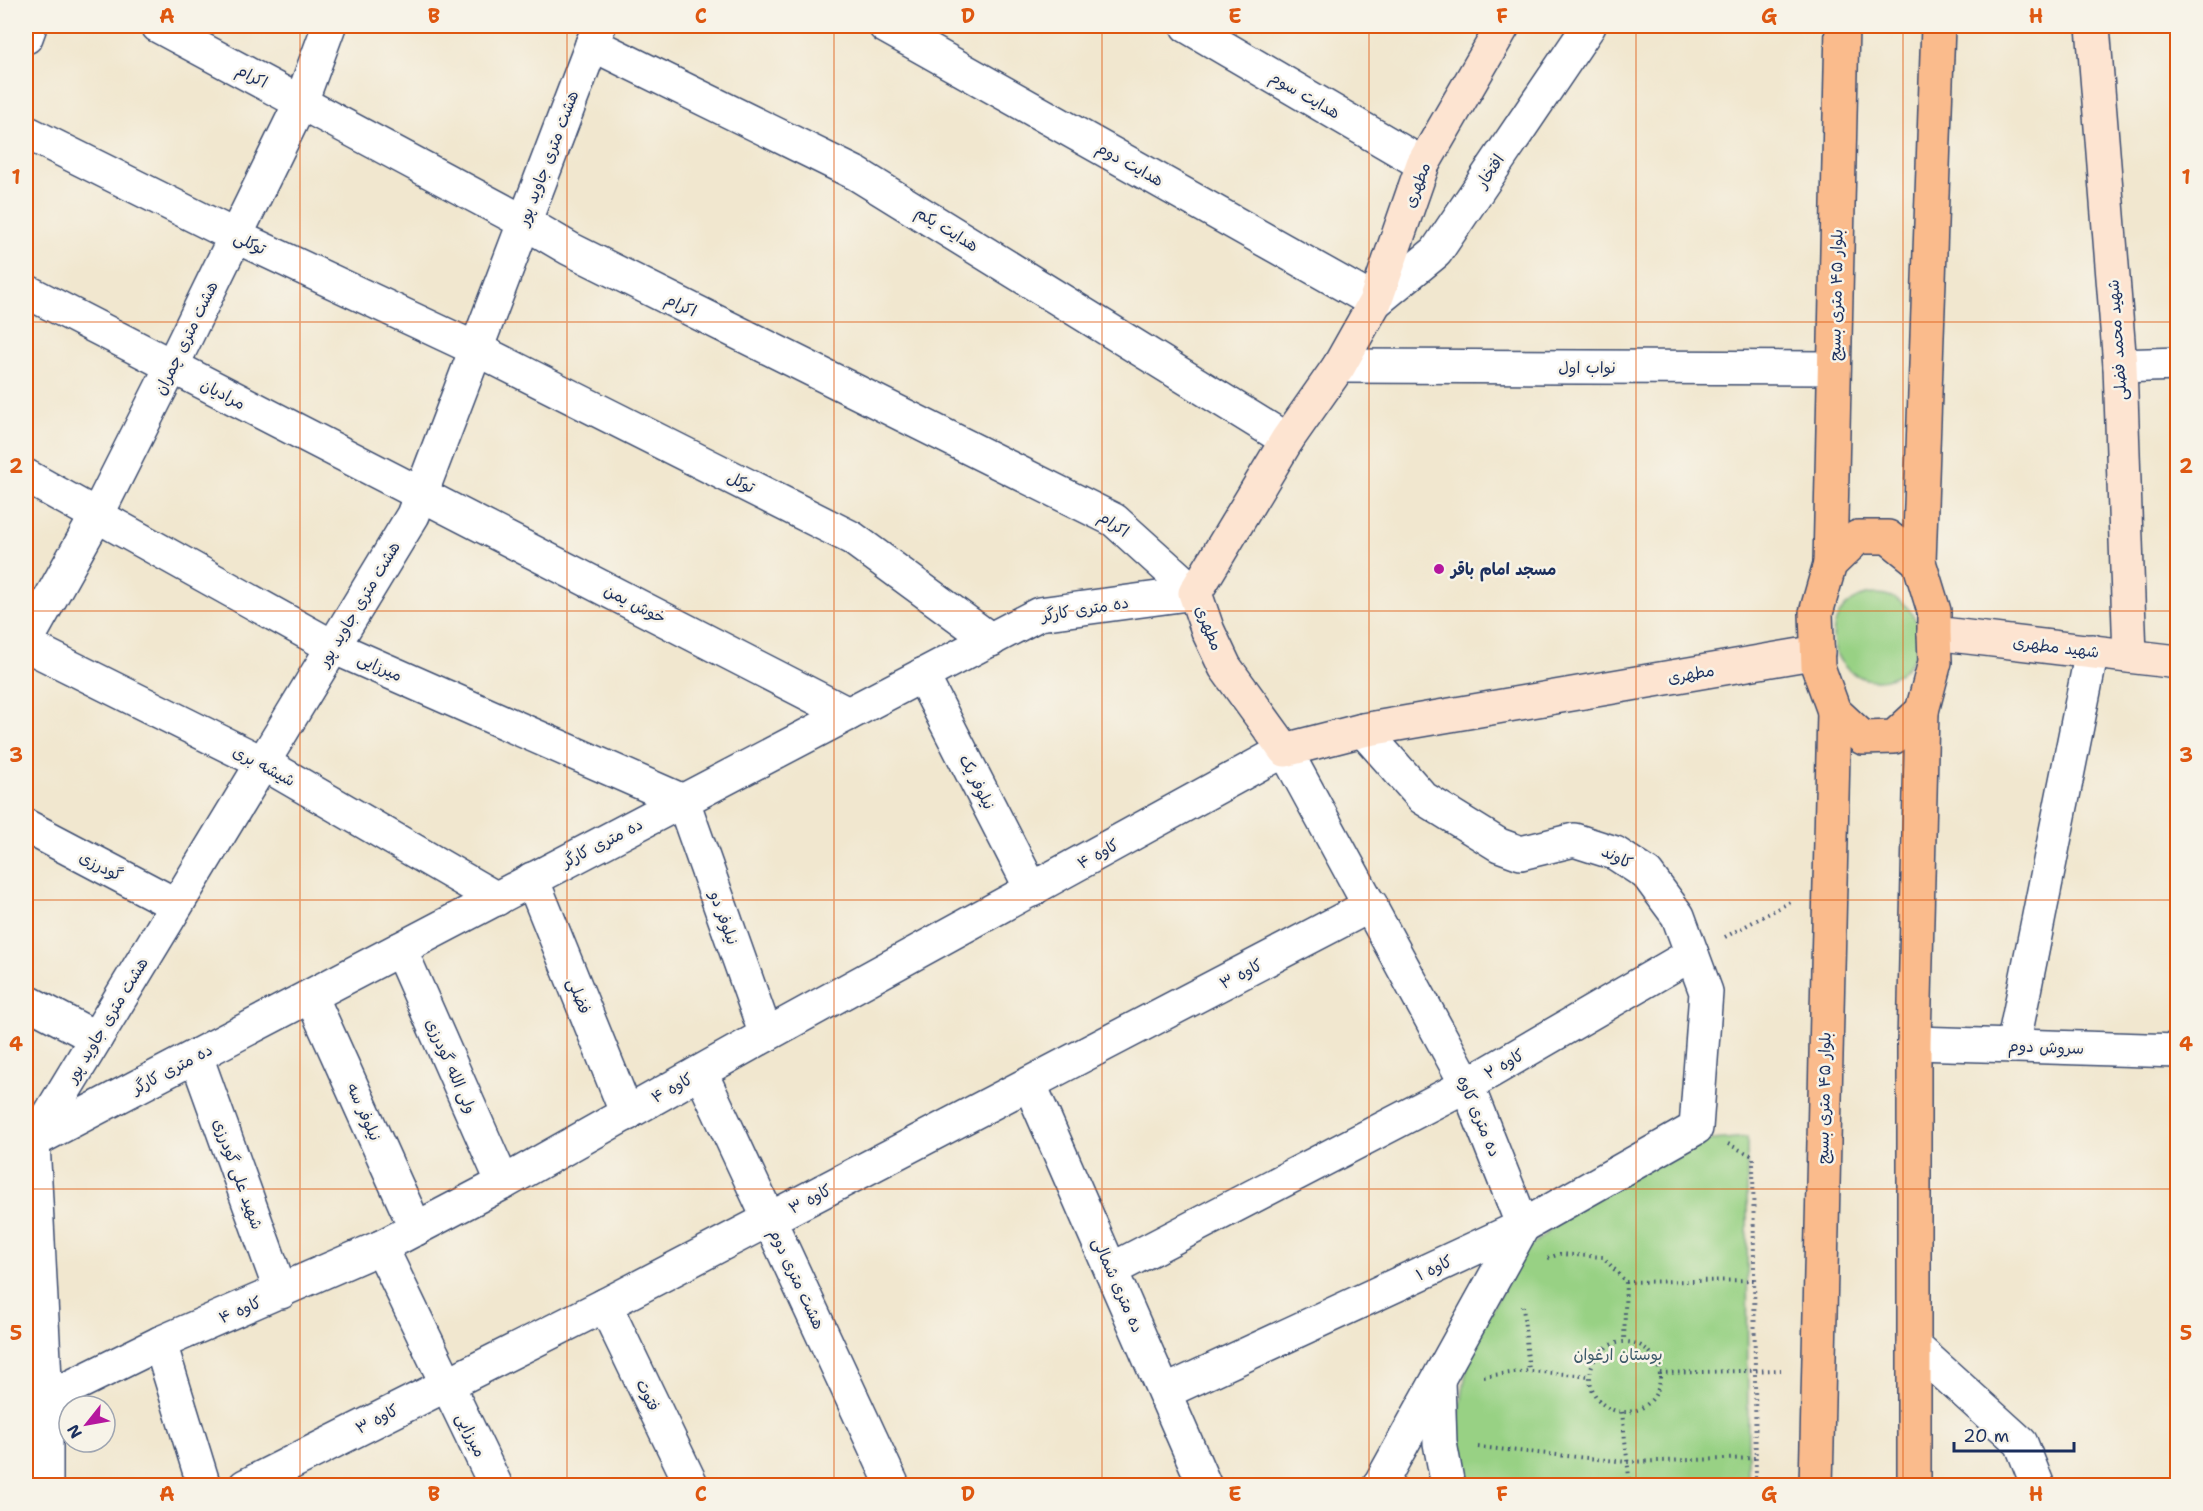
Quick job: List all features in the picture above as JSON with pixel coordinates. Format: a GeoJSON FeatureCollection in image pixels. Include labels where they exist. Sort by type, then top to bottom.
{"type":"FeatureCollection","features":[{"type":"Feature","properties":{"kind":"main road","name":"بلوار ۴۵ متری بسیج"},"geometry":{"type":"LineString","coordinates":[[1830,564],[1842,26]]}},
{"type":"Feature","properties":{"kind":"main road"},"geometry":{"type":"LineString","coordinates":[[1914,1485],[1914,1044],[1922,711],[1935,662],[1934,611],[1919,562],[1938,26]]}},
{"type":"Feature","properties":{"kind":"main road"},"geometry":{"type":"LineString","coordinates":[[1919,562],[1888,537],[1858,537],[1830,564],[1816,613],[1818,667],[1834,711],[1863,738],[1894,737],[1922,711]]}},
{"type":"Feature","properties":{"kind":"main road","name":"بلوار ۴۵ متری بسیج"},"geometry":{"type":"LineString","coordinates":[[1816,1485],[1828,883],[1834,711]]}},
{"type":"Feature","properties":{"kind":"street"},"geometry":{"type":"LineString","coordinates":[[26,37],[30,26]]}},
{"type":"Feature","properties":{"kind":"street","name":"اکرام"},"geometry":{"type":"LineString","coordinates":[[158,26],[524,222],[570,249],[1114,520],[1195,593]]}},
{"type":"Feature","properties":{"kind":"street","name":"هشت متری چمران"},"geometry":{"type":"LineString","coordinates":[[26,644],[97,515],[171,368],[301,102],[329,26]]}},
{"type":"Feature","properties":{"kind":"street","name":"هدایت دوم"},"geometry":{"type":"LineString","coordinates":[[885,26],[1375,302]]}},
{"type":"Feature","properties":{"kind":"street","name":"هدایت سوم"},"geometry":{"type":"LineString","coordinates":[[1187,26],[1423,164]]}},
{"type":"Feature","properties":{"kind":"street","name":"افتخار"},"geometry":{"type":"LineString","coordinates":[[1375,302],[1436,252],[1589,26]]}},
{"type":"Feature","properties":{"kind":"street","name":"شهید محمد فضلی"},"geometry":{"type":"LineString","coordinates":[[2093,26],[2120,366],[2130,656]]}},
{"type":"Feature","properties":{"kind":"street","name":"مطهری"},"geometry":{"type":"LineString","coordinates":[[1496,28],[1423,164],[1375,302],[1340,366],[1287,440],[1195,593],[1208,631],[1225,667],[1285,750],[1363,730],[1818,652]]}},
{"type":"Feature","properties":{"kind":"street","name":"هشت متری جاوید پور"},"geometry":{"type":"LineString","coordinates":[[29,1143],[96,1038],[413,515],[596,35]]}},
{"type":"Feature","properties":{"kind":"street","name":"هدایت یکم"},"geometry":{"type":"LineString","coordinates":[[596,35],[857,174],[1287,440]]}},
{"type":"Feature","properties":{"kind":"street","name":"توکلی"},"geometry":{"type":"LineString","coordinates":[[26,132],[235,236],[476,349]]}},
{"type":"Feature","properties":{"kind":"street","name":"مرادیان"},"geometry":{"type":"LineString","coordinates":[[26,291],[171,368],[421,493]]}},
{"type":"Feature","properties":{"kind":"street","name":"توکل"},"geometry":{"type":"LineString","coordinates":[[476,349],[852,538],[991,640]]}},
{"type":"Feature","properties":{"kind":"street"},"geometry":{"type":"LineString","coordinates":[[2120,366],[2178,364]]}},
{"type":"Feature","properties":{"kind":"street","name":"نواب اول"},"geometry":{"type":"LineString","coordinates":[[1340,366],[1834,368]]}},
{"type":"Feature","properties":{"kind":"street","name":"میرزایی"},"geometry":{"type":"LineString","coordinates":[[26,476],[333,647],[683,801]]}},
{"type":"Feature","properties":{"kind":"street","name":"خوش یمن"},"geometry":{"type":"LineString","coordinates":[[421,493],[848,714]]}},
{"type":"Feature","properties":{"kind":"street","name":"ده متری کارگر"},"geometry":{"type":"LineString","coordinates":[[29,1143],[1039,614],[1195,593]]}},
{"type":"Feature","properties":{"kind":"street","name":"شهید مطهری"},"geometry":{"type":"LineString","coordinates":[[1935,633],[2178,662]]}},
{"type":"Feature","properties":{"kind":"street","name":"شیشه بری"},"geometry":{"type":"LineString","coordinates":[[26,644],[262,763],[497,898]]}},
{"type":"Feature","properties":{"kind":"street"},"geometry":{"type":"LineString","coordinates":[[2013,1046],[2092,651]]}},
{"type":"Feature","properties":{"kind":"street","name":"نیلوفر یک"},"geometry":{"type":"LineString","coordinates":[[922,675],[1032,890]]}},
{"type":"Feature","properties":{"kind":"street","name":"کاوند"},"geometry":{"type":"LineString","coordinates":[[1363,730],[1423,798],[1499,845],[1521,853],[1574,840],[1615,853],[1647,874],[1678,916],[1706,992],[1696,1128]]}},
{"type":"Feature","properties":{"kind":"street","name":"کاوه ۴"},"geometry":{"type":"LineString","coordinates":[[46,1399],[160,1343],[381,1247],[503,1183],[766,1035],[1285,750]]}},
{"type":"Feature","properties":{"kind":"street","name":"ده متری کاوه"},"geometry":{"type":"LineString","coordinates":[[1285,750],[1467,1085],[1523,1226]]}},
{"type":"Feature","properties":{"kind":"street","name":"نیلوفر دو"},"geometry":{"type":"LineString","coordinates":[[683,801],[766,1035]]}},
{"type":"Feature","properties":{"kind":"street","name":"گودرزی"},"geometry":{"type":"LineString","coordinates":[[26,826],[176,905]]}},
{"type":"Feature","properties":{"kind":"street","name":"فضلی"},"geometry":{"type":"LineString","coordinates":[[532,879],[627,1114]]}},
{"type":"Feature","properties":{"kind":"street","name":"کاوه ۳"},"geometry":{"type":"LineString","coordinates":[[245,1485],[605,1305],[1371,905]]}},
{"type":"Feature","properties":{"kind":"street","name":"ولی الله گودرزی"},"geometry":{"type":"LineString","coordinates":[[400,949],[503,1183]]}},
{"type":"Feature","properties":{"kind":"street","name":"کاوه ۲"},"geometry":{"type":"LineString","coordinates":[[1111,1270],[1467,1085],[1692,954]]}},
{"type":"Feature","properties":{"kind":"street","name":"نیلوفر سه"},"geometry":{"type":"LineString","coordinates":[[311,996],[416,1228]]}},
{"type":"Feature","properties":{"kind":"street"},"geometry":{"type":"LineString","coordinates":[[26,1001],[96,1038]]}},
{"type":"Feature","properties":{"kind":"street","name":"سروش دوم"},"geometry":{"type":"LineString","coordinates":[[1914,1044],[2178,1051]]}},
{"type":"Feature","properties":{"kind":"street","name":"شهید علی گودرزی"},"geometry":{"type":"LineString","coordinates":[[196,1056],[281,1292]]}},
{"type":"Feature","properties":{"kind":"street","name":"هشت متری دوم"},"geometry":{"type":"LineString","coordinates":[[701,1072],[893,1485]]}},
{"type":"Feature","properties":{"kind":"street","name":"ده متری شمالی"},"geometry":{"type":"LineString","coordinates":[[1030,1085],[1205,1485]]}},
{"type":"Feature","properties":{"kind":"street","name":"کاوه ۱"},"geometry":{"type":"LineString","coordinates":[[1165,1392],[1523,1226],[1696,1128]]}},
{"type":"Feature","properties":{"kind":"street"},"geometry":{"type":"LineString","coordinates":[[29,1143],[46,1399],[39,1466]]}},
{"type":"Feature","properties":{"kind":"street"},"geometry":{"type":"LineString","coordinates":[[1379,1485],[1523,1226]]}},
{"type":"Feature","properties":{"kind":"street","name":"میرزایی"},"geometry":{"type":"LineString","coordinates":[[381,1247],[496,1485]]}},
{"type":"Feature","properties":{"kind":"street","name":"فتوت"},"geometry":{"type":"LineString","coordinates":[[605,1305],[692,1485]]}},
{"type":"Feature","properties":{"kind":"street"},"geometry":{"type":"LineString","coordinates":[[160,1343],[204,1485]]}},
{"type":"Feature","properties":{"kind":"street"},"geometry":{"type":"LineString","coordinates":[[1914,1346],[2021,1443],[2038,1485]]}},
{"type":"Feature","properties":{"kind":"street"},"geometry":{"type":"LineString","coordinates":[[1438,1381],[1440,1443],[1448,1485]]}},
{"type":"Feature","properties":{"kind":"path"},"geometry":{"type":"LineString","coordinates":[[1692,954],[1828,883]]}},
{"type":"Feature","properties":{"kind":"path"},"geometry":{"type":"LineString","coordinates":[[1696,1128],[1753,1156],[1756,1485]]}},
{"type":"Feature","properties":{"kind":"path"},"geometry":{"type":"LineString","coordinates":[[1523,1226],[1531,1264],[1560,1254],[1603,1257],[1626,1282],[1624,1341]]}},
{"type":"Feature","properties":{"kind":"path"},"geometry":{"type":"LineString","coordinates":[[1626,1282],[1755,1280]]}},
{"type":"Feature","properties":{"kind":"path"},"geometry":{"type":"LineString","coordinates":[[1523,1304],[1529,1371]]}},
{"type":"Feature","properties":{"kind":"path"},"geometry":{"type":"LineString","coordinates":[[1624,1341],[1645,1348],[1653,1357],[1659,1374],[1658,1389],[1652,1398],[1633,1411],[1622,1412],[1601,1403],[1594,1393],[1590,1376],[1594,1359],[1602,1350],[1624,1341]]}},
{"type":"Feature","properties":{"kind":"path"},"geometry":{"type":"LineString","coordinates":[[1659,1374],[1818,1369]]}},
{"type":"Feature","properties":{"kind":"path"},"geometry":{"type":"LineString","coordinates":[[1438,1381],[1529,1371],[1590,1376]]}},
{"type":"Feature","properties":{"kind":"path"},"geometry":{"type":"LineString","coordinates":[[1622,1412],[1630,1485]]}},
{"type":"Feature","properties":{"kind":"path"},"geometry":{"type":"LineString","coordinates":[[1440,1443],[1628,1462],[1756,1458]]}},
{"type":"Feature","properties":{"kind":"green space"},"geometry":{"type":"Polygon","coordinates":[[[1876,594],[1900,601],[1912,613],[1919,637],[1912,661],[1900,673],[1876,680],[1852,673],[1840,661],[1833,637],[1840,613],[1852,601],[1876,594]]]}},
{"type":"Feature","properties":{"kind":"green space","name":"بوستان ارغوان"},"geometry":{"type":"Polygon","coordinates":[[[1747,1137],[1748,1485],[1463,1485],[1456,1434],[1470,1348],[1526,1250],[1586,1200],[1689,1142],[1747,1137]]]}},
{"type":"Feature","properties":{"kind":"place","name":"مسجد امام باقر"},"geometry":{"type":"Point","coordinates":[1439,569]}}]}
